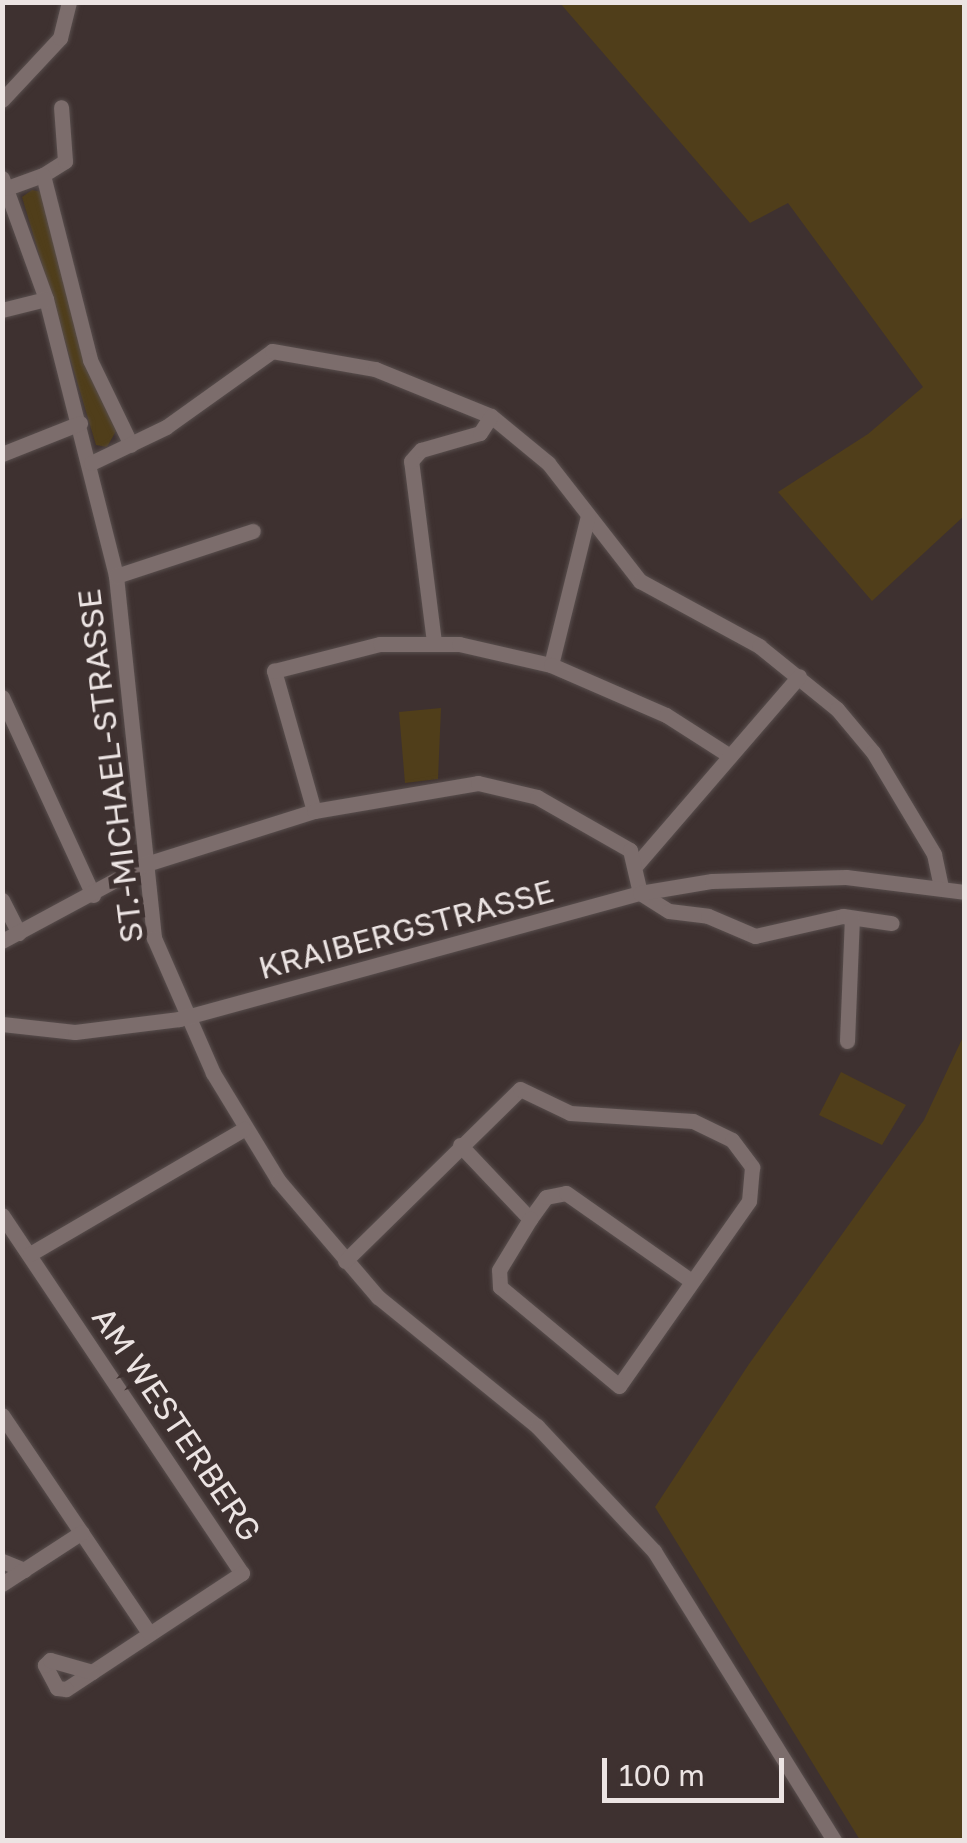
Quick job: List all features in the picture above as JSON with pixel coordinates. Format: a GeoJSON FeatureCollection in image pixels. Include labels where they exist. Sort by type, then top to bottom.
{"type":"FeatureCollection","features":[{"type":"Feature","properties":{"kind":"street"},"geometry":{"type":"LineString","coordinates":[[2,100],[60,38],[68,2]]}},
{"type":"Feature","properties":{"kind":"street"},"geometry":{"type":"LineString","coordinates":[[62,106],[64,161],[43,175],[90,360],[131,445]]}},
{"type":"Feature","properties":{"kind":"street","name":"ST.-MICHAEL-STRASSE"},"geometry":{"type":"LineString","coordinates":[[43,175],[5,183],[46,299],[91,463],[116,576],[136,723],[142,865],[154,938],[186,1018],[244,1129],[345,1261],[416,1331],[554,1442],[673,1577],[834,1840]]}},
{"type":"Feature","properties":{"kind":"street"},"geometry":{"type":"LineString","coordinates":[[2,310],[46,299]]}},
{"type":"Feature","properties":{"kind":"street"},"geometry":{"type":"LineString","coordinates":[[91,463],[131,445],[272,351],[375,369],[491,416],[548,463],[640,580],[799,676],[873,752],[934,854],[941,888]]}},
{"type":"Feature","properties":{"kind":"street"},"geometry":{"type":"LineString","coordinates":[[434,642],[412,460],[421,450],[480,434],[491,416]]}},
{"type":"Feature","properties":{"kind":"street"},"geometry":{"type":"LineString","coordinates":[[2,454],[80,423]]}},
{"type":"Feature","properties":{"kind":"street"},"geometry":{"type":"LineString","coordinates":[[551,665],[588,515]]}},
{"type":"Feature","properties":{"kind":"street"},"geometry":{"type":"LineString","coordinates":[[116,576],[252,531]]}},
{"type":"Feature","properties":{"kind":"street"},"geometry":{"type":"LineString","coordinates":[[314,812],[274,670],[380,644],[434,642],[551,665],[628,696],[730,756]]}},
{"type":"Feature","properties":{"kind":"street"},"geometry":{"type":"LineString","coordinates":[[638,864],[799,676]]}},
{"type":"Feature","properties":{"kind":"street"},"geometry":{"type":"LineString","coordinates":[[2,697],[92,895]]}},
{"type":"Feature","properties":{"kind":"street"},"geometry":{"type":"LineString","coordinates":[[2,942],[142,865],[314,812],[430,787],[515,788],[576,815],[630,850],[638,864],[640,893],[668,911],[708,916],[755,936],[852,918],[891,923]]}},
{"type":"Feature","properties":{"kind":"street","name":"KRAIBERGSTRASSE"},"geometry":{"type":"LineString","coordinates":[[2,1024],[76,1032],[186,1018],[640,893],[762,876],[846,877],[964,892]]}},
{"type":"Feature","properties":{"kind":"street"},"geometry":{"type":"LineString","coordinates":[[2,900],[19,933]]}},
{"type":"Feature","properties":{"kind":"street"},"geometry":{"type":"LineString","coordinates":[[847,1040],[852,918]]}},
{"type":"Feature","properties":{"kind":"street"},"geometry":{"type":"LineString","coordinates":[[345,1261],[520,1089],[570,1113],[693,1121],[744,1152],[753,1192],[692,1281],[619,1386],[500,1287],[499,1270],[546,1196],[566,1193],[692,1281]]}},
{"type":"Feature","properties":{"kind":"street"},"geometry":{"type":"LineString","coordinates":[[30,1254],[244,1129]]}},
{"type":"Feature","properties":{"kind":"street"},"geometry":{"type":"LineString","coordinates":[[460,1145],[530,1219]]}},
{"type":"Feature","properties":{"kind":"street","name":"AM WESTERBERG"},"geometry":{"type":"LineString","coordinates":[[2,1214],[242,1573],[149,1634]]}},
{"type":"Feature","properties":{"kind":"street"},"geometry":{"type":"LineString","coordinates":[[2,1415],[8,1433],[82,1532],[149,1634],[92,1672]]}},
{"type":"Feature","properties":{"kind":"street"},"geometry":{"type":"LineString","coordinates":[[2,1584],[82,1532]]}},
{"type":"Feature","properties":{"kind":"street"},"geometry":{"type":"LineString","coordinates":[[2,1561],[24,1570]]}},
{"type":"Feature","properties":{"kind":"shaded area"},"geometry":{"type":"Polygon","coordinates":[[[560,3],[964,3],[964,516],[872,601],[778,492],[868,434],[923,387],[788,203],[750,223],[560,3]]]}},
{"type":"Feature","properties":{"kind":"shaded area"},"geometry":{"type":"Polygon","coordinates":[[[32,190],[42,192],[116,431],[107,447],[96,445],[22,197],[32,190]]]}},
{"type":"Feature","properties":{"kind":"shaded area"},"geometry":{"type":"Polygon","coordinates":[[[441,708],[438,779],[405,783],[399,712],[441,708]]]}},
{"type":"Feature","properties":{"kind":"shaded area"},"geometry":{"type":"Polygon","coordinates":[[[964,1011],[964,1840],[860,1840],[655,1507],[749,1364],[924,1120],[963,1037],[964,1011]]]}},
{"type":"Feature","properties":{"kind":"shaded area"},"geometry":{"type":"Polygon","coordinates":[[[841,1072],[906,1105],[882,1145],[819,1115],[841,1072]]]}}]}
